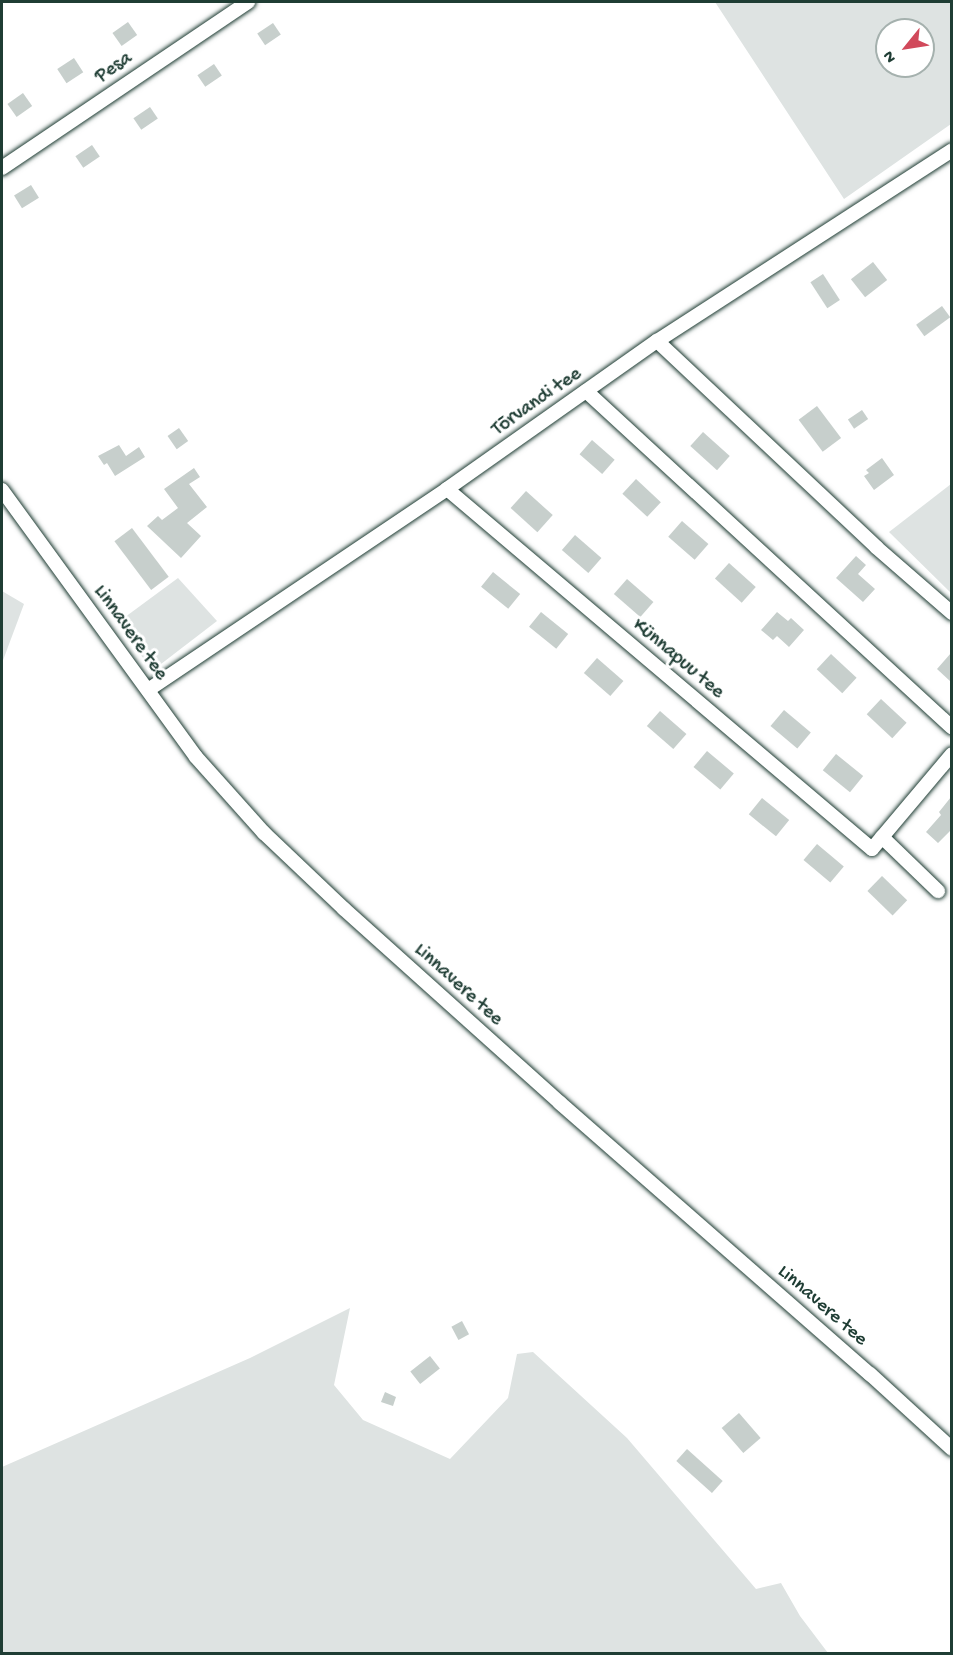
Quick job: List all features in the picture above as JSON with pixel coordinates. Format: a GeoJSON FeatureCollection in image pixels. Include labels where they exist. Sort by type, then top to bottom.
{"type":"FeatureCollection","features":[{"type":"Feature","properties":{"kind":"street","name":"Pesa"},"geometry":{"type":"LineString","coordinates":[[2,168],[248,2]]}},
{"type":"Feature","properties":{"kind":"street","name":"Tõrvandi tee"},"geometry":{"type":"LineString","coordinates":[[148,690],[447,489],[657,341],[951,150]]}},
{"type":"Feature","properties":{"kind":"street"},"geometry":{"type":"LineString","coordinates":[[657,341],[876,547],[951,614]]}},
{"type":"Feature","properties":{"kind":"street"},"geometry":{"type":"LineString","coordinates":[[586,391],[951,727]]}},
{"type":"Feature","properties":{"kind":"street","name":"Künnapuu tee"},"geometry":{"type":"LineString","coordinates":[[447,489],[872,849],[882,837]]}},
{"type":"Feature","properties":{"kind":"street","name":"Linnavere tee"},"geometry":{"type":"LineString","coordinates":[[2,490],[196,757],[264,833],[344,909],[560,1103],[870,1374],[951,1449]]}},
{"type":"Feature","properties":{"kind":"street"},"geometry":{"type":"LineString","coordinates":[[938,891],[882,837],[951,754]]}},
{"type":"Feature","properties":{"kind":"shaded area"},"geometry":{"type":"Polygon","coordinates":[[[715,2],[951,2],[951,124],[844,199],[715,2]]]}},
{"type":"Feature","properties":{"kind":"shaded area"},"geometry":{"type":"Polygon","coordinates":[[[951,484],[951,593],[889,532],[951,484]]]}},
{"type":"Feature","properties":{"kind":"shaded area"},"geometry":{"type":"Polygon","coordinates":[[[178,578],[217,621],[161,664],[149,666],[117,623],[178,578]]]}},
{"type":"Feature","properties":{"kind":"shaded area"},"geometry":{"type":"Polygon","coordinates":[[[2,591],[24,604],[2,663],[2,591]]]}},
{"type":"Feature","properties":{"kind":"shaded area"},"geometry":{"type":"Polygon","coordinates":[[[350,1308],[334,1385],[363,1420],[450,1459],[508,1398],[517,1354],[533,1352],[627,1438],[756,1589],[781,1583],[800,1616],[828,1653],[2,1653],[2,1467],[250,1358],[350,1308]]]}},
{"type":"Feature","properties":{"kind":"building"},"geometry":{"type":"Polygon","coordinates":[[[128,22],[137,35],[122,46],[112,33],[128,22]]]}},
{"type":"Feature","properties":{"kind":"building"},"geometry":{"type":"Polygon","coordinates":[[[273,23],[281,35],[265,45],[257,34],[273,23]]]}},
{"type":"Feature","properties":{"kind":"building"},"geometry":{"type":"Polygon","coordinates":[[[74,58],[83,72],[66,83],[57,69],[74,58]]]}},
{"type":"Feature","properties":{"kind":"building"},"geometry":{"type":"Polygon","coordinates":[[[214,64],[222,76],[205,87],[197,75],[214,64]]]}},
{"type":"Feature","properties":{"kind":"building"},"geometry":{"type":"Polygon","coordinates":[[[23,93],[32,106],[17,117],[7,104],[23,93]]]}},
{"type":"Feature","properties":{"kind":"building"},"geometry":{"type":"Polygon","coordinates":[[[150,107],[158,119],[141,130],[133,118],[150,107]]]}},
{"type":"Feature","properties":{"kind":"building"},"geometry":{"type":"Polygon","coordinates":[[[92,145],[100,157],[83,168],[75,156],[92,145]]]}},
{"type":"Feature","properties":{"kind":"building"},"geometry":{"type":"Polygon","coordinates":[[[31,185],[39,198],[22,208],[14,196],[31,185]]]}},
{"type":"Feature","properties":{"kind":"building"},"geometry":{"type":"Polygon","coordinates":[[[873,262],[887,280],[865,297],[851,279],[873,262]]]}},
{"type":"Feature","properties":{"kind":"building"},"geometry":{"type":"Polygon","coordinates":[[[823,274],[840,300],[827,308],[810,282],[823,274]]]}},
{"type":"Feature","properties":{"kind":"building"},"geometry":{"type":"Polygon","coordinates":[[[942,306],[950,317],[924,336],[916,325],[942,306]]]}},
{"type":"Feature","properties":{"kind":"building"},"geometry":{"type":"Polygon","coordinates":[[[817,406],[841,438],[823,452],[799,420],[817,406]]]}},
{"type":"Feature","properties":{"kind":"building"},"geometry":{"type":"Polygon","coordinates":[[[862,410],[868,419],[854,429],[848,420],[862,410]]]}},
{"type":"Feature","properties":{"kind":"building"},"geometry":{"type":"Polygon","coordinates":[[[179,428],[188,441],[177,449],[168,436],[179,428]]]}},
{"type":"Feature","properties":{"kind":"building"},"geometry":{"type":"Polygon","coordinates":[[[703,432],[730,456],[717,470],[690,446],[703,432]]]}},
{"type":"Feature","properties":{"kind":"building"},"geometry":{"type":"Polygon","coordinates":[[[592,440],[615,460],[602,474],[580,454],[592,440]]]}},
{"type":"Feature","properties":{"kind":"building"},"geometry":{"type":"Polygon","coordinates":[[[119,445],[126,456],[139,447],[145,457],[115,476],[107,463],[104,465],[98,456],[119,445]]]}},
{"type":"Feature","properties":{"kind":"building"},"geometry":{"type":"Polygon","coordinates":[[[882,458],[894,475],[874,490],[864,476],[869,473],[866,470],[882,458]]]}},
{"type":"Feature","properties":{"kind":"building"},"geometry":{"type":"Polygon","coordinates":[[[194,468],[200,477],[189,484],[207,507],[187,523],[201,536],[181,558],[147,526],[158,516],[162,520],[178,508],[164,489],[194,468]]]}},
{"type":"Feature","properties":{"kind":"building"},"geometry":{"type":"Polygon","coordinates":[[[636,479],[661,502],[647,517],[622,494],[636,479]]]}},
{"type":"Feature","properties":{"kind":"building"},"geometry":{"type":"Polygon","coordinates":[[[526,491],[553,515],[537,532],[511,508],[526,491]]]}},
{"type":"Feature","properties":{"kind":"building"},"geometry":{"type":"Polygon","coordinates":[[[682,521],[708,544],[695,560],[668,537],[682,521]]]}},
{"type":"Feature","properties":{"kind":"building"},"geometry":{"type":"Polygon","coordinates":[[[132,528],[169,577],[151,590],[114,541],[132,528]]]}},
{"type":"Feature","properties":{"kind":"building"},"geometry":{"type":"Polygon","coordinates":[[[575,535],[601,558],[588,573],[562,550],[575,535]]]}},
{"type":"Feature","properties":{"kind":"building"},"geometry":{"type":"Polygon","coordinates":[[[856,556],[866,565],[858,574],[875,589],[863,602],[836,578],[856,556]]]}},
{"type":"Feature","properties":{"kind":"building"},"geometry":{"type":"Polygon","coordinates":[[[729,563],[756,587],[742,603],[715,579],[729,563]]]}},
{"type":"Feature","properties":{"kind":"building"},"geometry":{"type":"Polygon","coordinates":[[[493,572],[520,594],[508,609],[481,587],[493,572]]]}},
{"type":"Feature","properties":{"kind":"building"},"geometry":{"type":"Polygon","coordinates":[[[627,579],[653,602],[640,617],[614,594],[627,579]]]}},
{"type":"Feature","properties":{"kind":"building"},"geometry":{"type":"Polygon","coordinates":[[[541,612],[568,634],[556,649],[529,627],[541,612]]]}},
{"type":"Feature","properties":{"kind":"building"},"geometry":{"type":"Polygon","coordinates":[[[777,612],[788,621],[791,618],[804,630],[789,647],[777,636],[773,640],[761,630],[777,612]]]}},
{"type":"Feature","properties":{"kind":"building"},"geometry":{"type":"Polygon","coordinates":[[[951,653],[951,682],[937,669],[951,653]]]}},
{"type":"Feature","properties":{"kind":"building"},"geometry":{"type":"Polygon","coordinates":[[[831,654],[857,678],[842,693],[817,669],[831,654]]]}},
{"type":"Feature","properties":{"kind":"building"},"geometry":{"type":"Polygon","coordinates":[[[597,658],[623,681],[610,696],[584,673],[597,658]]]}},
{"type":"Feature","properties":{"kind":"building"},"geometry":{"type":"Polygon","coordinates":[[[881,699],[907,723],[892,738],[867,714],[881,699]]]}},
{"type":"Feature","properties":{"kind":"building"},"geometry":{"type":"Polygon","coordinates":[[[784,710],[811,732],[797,749],[771,726],[784,710]]]}},
{"type":"Feature","properties":{"kind":"building"},"geometry":{"type":"Polygon","coordinates":[[[660,711],[686,734],[673,749],[647,726],[660,711]]]}},
{"type":"Feature","properties":{"kind":"building"},"geometry":{"type":"Polygon","coordinates":[[[707,751],[734,773],[720,790],[694,767],[707,751]]]}},
{"type":"Feature","properties":{"kind":"building"},"geometry":{"type":"Polygon","coordinates":[[[836,754],[863,776],[850,792],[823,770],[836,754]]]}},
{"type":"Feature","properties":{"kind":"building"},"geometry":{"type":"Polygon","coordinates":[[[951,797],[951,833],[950,831],[938,843],[926,832],[941,815],[939,812],[951,797]]]}},
{"type":"Feature","properties":{"kind":"building"},"geometry":{"type":"Polygon","coordinates":[[[762,798],[789,820],[776,836],[749,814],[762,798]]]}},
{"type":"Feature","properties":{"kind":"building"},"geometry":{"type":"Polygon","coordinates":[[[817,844],[844,866],[830,883],[804,860],[817,844]]]}},
{"type":"Feature","properties":{"kind":"building"},"geometry":{"type":"Polygon","coordinates":[[[882,876],[907,900],[893,915],[867,891],[882,876]]]}},
{"type":"Feature","properties":{"kind":"building"},"geometry":{"type":"Polygon","coordinates":[[[462,1321],[469,1334],[458,1340],[451,1327],[462,1321]]]}},
{"type":"Feature","properties":{"kind":"building"},"geometry":{"type":"Polygon","coordinates":[[[430,1356],[440,1369],[420,1384],[410,1371],[430,1356]]]}},
{"type":"Feature","properties":{"kind":"building"},"geometry":{"type":"Polygon","coordinates":[[[385,1392],[396,1397],[393,1406],[381,1402],[385,1392]]]}},
{"type":"Feature","properties":{"kind":"building"},"geometry":{"type":"Polygon","coordinates":[[[739,1413],[761,1438],[743,1453],[722,1428],[739,1413]]]}},
{"type":"Feature","properties":{"kind":"building"},"geometry":{"type":"Polygon","coordinates":[[[687,1449],[723,1481],[712,1493],[676,1461],[687,1449]]]}}]}
